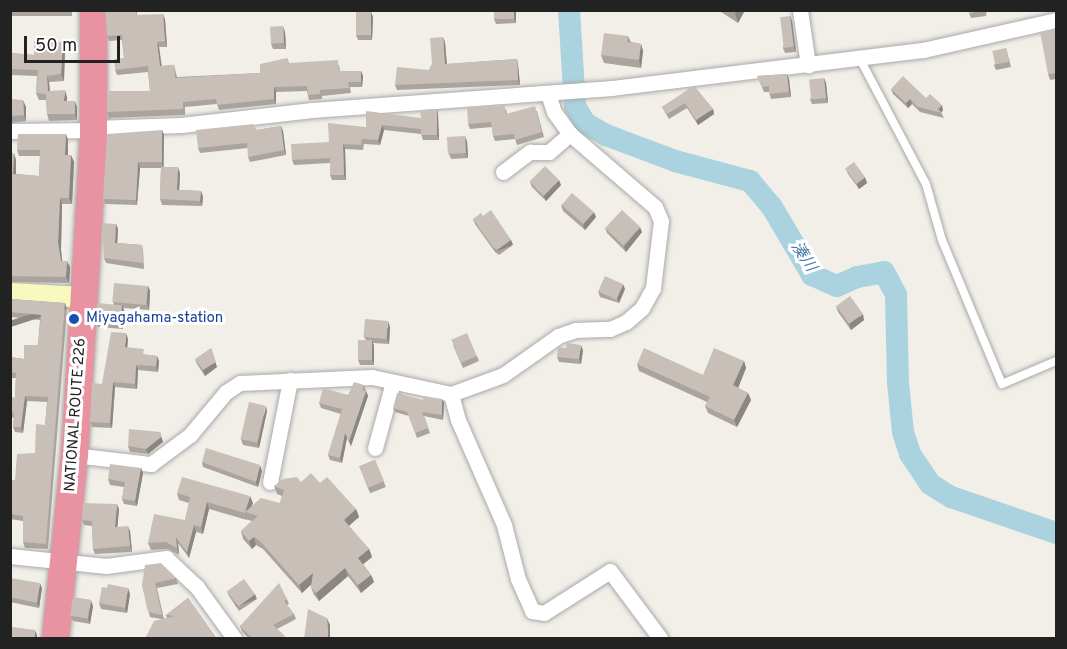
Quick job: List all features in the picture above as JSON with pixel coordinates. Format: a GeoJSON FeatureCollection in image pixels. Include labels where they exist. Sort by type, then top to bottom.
{"type":"FeatureCollection","features":[{"type":"Feature","properties":{"kind":"highway","name":"NATIONAL ROUTE 226"},"geometry":{"type":"LineString","coordinates":[[55,639],[74,455],[84,297],[93,129],[93,10]]}},
{"type":"Feature","properties":{"kind":"main road"},"geometry":{"type":"LineString","coordinates":[[10,293],[84,297]]}},
{"type":"Feature","properties":{"kind":"street"},"geometry":{"type":"LineString","coordinates":[[800,10],[808,64]]}},
{"type":"Feature","properties":{"kind":"street"},"geometry":{"type":"LineString","coordinates":[[10,131],[181,125],[312,110],[593,89],[860,59],[984,38],[1056,20]]}},
{"type":"Feature","properties":{"kind":"street"},"geometry":{"type":"LineString","coordinates":[[74,455],[151,464],[190,435],[233,386],[290,380],[372,377],[452,394],[503,375],[558,336],[575,330],[610,329],[626,322],[642,308],[653,288],[661,221],[655,207],[570,134],[554,112],[552,93]]}},
{"type":"Feature","properties":{"kind":"street"},"geometry":{"type":"LineString","coordinates":[[503,172],[530,152],[549,152],[570,134]]}},
{"type":"Feature","properties":{"kind":"street"},"geometry":{"type":"LineString","coordinates":[[270,482],[290,380]]}},
{"type":"Feature","properties":{"kind":"street"},"geometry":{"type":"LineString","coordinates":[[375,448],[393,382]]}},
{"type":"Feature","properties":{"kind":"street"},"geometry":{"type":"LineString","coordinates":[[452,394],[458,420],[504,525],[518,579],[532,611],[544,613],[610,571],[660,639]]}},
{"type":"Feature","properties":{"kind":"street"},"geometry":{"type":"LineString","coordinates":[[10,556],[106,566],[166,558],[177,563],[234,639]]}},
{"type":"Feature","properties":{"kind":"lane"},"geometry":{"type":"LineString","coordinates":[[860,59],[926,184],[942,240],[1002,384],[1056,361]]}},
{"type":"Feature","properties":{"kind":"building"},"geometry":{"type":"Polygon","coordinates":[[[105,10],[136,10],[136,15],[163,14],[165,41],[157,42],[160,66],[174,65],[175,78],[260,73],[260,64],[287,58],[288,63],[338,60],[339,71],[361,71],[361,82],[348,82],[349,88],[320,90],[320,94],[308,95],[307,86],[274,87],[274,99],[217,105],[216,99],[183,102],[183,109],[107,112],[107,91],[150,91],[148,66],[115,70],[114,59],[124,58],[122,35],[107,36],[105,10]]]}},
{"type":"Feature","properties":{"kind":"building"},"geometry":{"type":"Polygon","coordinates":[[[494,10],[514,10],[514,19],[494,19],[494,10]]]}},
{"type":"Feature","properties":{"kind":"building"},"geometry":{"type":"Polygon","coordinates":[[[356,12],[371,12],[371,35],[356,35],[356,12]]]}},
{"type":"Feature","properties":{"kind":"building"},"geometry":{"type":"Polygon","coordinates":[[[790,16],[794,47],[784,48],[780,17],[790,16]]]}},
{"type":"Feature","properties":{"kind":"building"},"geometry":{"type":"Polygon","coordinates":[[[283,26],[284,43],[271,44],[270,27],[283,26]]]}},
{"type":"Feature","properties":{"kind":"building"},"geometry":{"type":"Polygon","coordinates":[[[1056,28],[1056,73],[1048,74],[1040,32],[1056,28]]]}},
{"type":"Feature","properties":{"kind":"building"},"geometry":{"type":"Polygon","coordinates":[[[604,33],[628,36],[627,42],[641,44],[639,60],[601,55],[604,33]]]}},
{"type":"Feature","properties":{"kind":"building"},"geometry":{"type":"Polygon","coordinates":[[[443,37],[445,64],[517,59],[518,80],[395,85],[397,67],[429,70],[432,63],[430,38],[443,37]]]}},
{"type":"Feature","properties":{"kind":"building"},"geometry":{"type":"Polygon","coordinates":[[[34,41],[63,42],[61,74],[47,76],[48,91],[65,90],[64,101],[75,101],[75,114],[47,114],[46,94],[36,93],[38,70],[10,69],[10,53],[34,55],[34,41]]]}},
{"type":"Feature","properties":{"kind":"building"},"geometry":{"type":"Polygon","coordinates":[[[1006,48],[1009,62],[995,65],[992,51],[1006,48]]]}},
{"type":"Feature","properties":{"kind":"building"},"geometry":{"type":"Polygon","coordinates":[[[787,74],[789,92],[769,94],[769,86],[762,87],[757,76],[787,74]]]}},
{"type":"Feature","properties":{"kind":"building"},"geometry":{"type":"Polygon","coordinates":[[[903,76],[926,98],[930,94],[942,105],[938,109],[942,113],[918,107],[910,99],[906,103],[891,89],[903,76]]]}},
{"type":"Feature","properties":{"kind":"building"},"geometry":{"type":"Polygon","coordinates":[[[824,78],[826,98],[811,99],[809,80],[824,78]]]}},
{"type":"Feature","properties":{"kind":"building"},"geometry":{"type":"Polygon","coordinates":[[[694,86],[713,109],[696,120],[685,103],[667,114],[662,107],[694,86]]]}},
{"type":"Feature","properties":{"kind":"building"},"geometry":{"type":"Polygon","coordinates":[[[10,99],[23,100],[24,115],[10,116],[10,99]]]}},
{"type":"Feature","properties":{"kind":"building"},"geometry":{"type":"Polygon","coordinates":[[[504,104],[506,114],[535,106],[542,132],[515,140],[514,134],[493,136],[491,122],[468,124],[467,107],[504,104]]]}},
{"type":"Feature","properties":{"kind":"building"},"geometry":{"type":"Polygon","coordinates":[[[437,109],[437,135],[421,135],[421,129],[382,125],[378,140],[362,139],[361,145],[343,144],[344,175],[330,175],[330,158],[292,160],[291,144],[329,142],[328,123],[366,127],[366,111],[421,118],[420,110],[437,109]]]}},
{"type":"Feature","properties":{"kind":"building"},"geometry":{"type":"Polygon","coordinates":[[[253,124],[257,130],[281,126],[284,150],[248,157],[247,143],[198,148],[196,130],[253,124]]]}},
{"type":"Feature","properties":{"kind":"building"},"geometry":{"type":"Polygon","coordinates":[[[162,130],[162,162],[138,162],[136,200],[103,199],[107,134],[162,130]]]}},
{"type":"Feature","properties":{"kind":"building"},"geometry":{"type":"Polygon","coordinates":[[[18,134],[66,134],[65,155],[71,155],[69,198],[60,198],[58,243],[61,261],[67,261],[66,277],[10,276],[10,153],[14,153],[13,174],[39,176],[40,150],[17,150],[18,134]]]}},
{"type":"Feature","properties":{"kind":"building"},"geometry":{"type":"Polygon","coordinates":[[[465,136],[466,153],[448,154],[447,137],[465,136]]]}},
{"type":"Feature","properties":{"kind":"building"},"geometry":{"type":"Polygon","coordinates":[[[854,162],[865,177],[856,184],[845,168],[854,162]]]}},
{"type":"Feature","properties":{"kind":"building"},"geometry":{"type":"Polygon","coordinates":[[[545,166],[559,180],[544,196],[529,182],[545,166]]]}},
{"type":"Feature","properties":{"kind":"building"},"geometry":{"type":"Polygon","coordinates":[[[161,167],[178,167],[177,190],[201,191],[200,201],[160,199],[161,167]]]}},
{"type":"Feature","properties":{"kind":"building"},"geometry":{"type":"Polygon","coordinates":[[[572,193],[594,212],[583,224],[562,205],[572,193]]]}},
{"type":"Feature","properties":{"kind":"building"},"geometry":{"type":"Polygon","coordinates":[[[491,210],[511,240],[497,250],[473,219],[491,210]]]}},
{"type":"Feature","properties":{"kind":"building"},"geometry":{"type":"Polygon","coordinates":[[[622,210],[640,227],[623,245],[605,228],[622,210]]]}},
{"type":"Feature","properties":{"kind":"building"},"geometry":{"type":"Polygon","coordinates":[[[102,223],[116,224],[115,243],[142,245],[143,263],[104,258],[102,223]]]}},
{"type":"Feature","properties":{"kind":"building"},"geometry":{"type":"Polygon","coordinates":[[[605,276],[623,284],[616,300],[598,292],[605,276]]]}},
{"type":"Feature","properties":{"kind":"building"},"geometry":{"type":"Polygon","coordinates":[[[114,283],[148,286],[146,305],[112,302],[114,283]]]}},
{"type":"Feature","properties":{"kind":"building"},"geometry":{"type":"Polygon","coordinates":[[[850,296],[863,314],[849,324],[836,306],[850,296]]]}},
{"type":"Feature","properties":{"kind":"building"},"geometry":{"type":"Polygon","coordinates":[[[10,299],[65,303],[46,544],[23,542],[23,516],[10,514],[10,480],[15,480],[17,454],[35,453],[36,424],[45,425],[48,397],[25,396],[21,427],[13,427],[14,413],[10,412],[10,397],[15,398],[16,373],[10,372],[10,357],[24,359],[24,345],[38,345],[41,315],[10,312],[10,299]]]}},
{"type":"Feature","properties":{"kind":"building"},"geometry":{"type":"Polygon","coordinates":[[[97,303],[122,305],[120,324],[95,322],[97,303]]]}},
{"type":"Feature","properties":{"kind":"building"},"geometry":{"type":"Polygon","coordinates":[[[365,319],[388,321],[386,339],[363,337],[365,319]]]}},
{"type":"Feature","properties":{"kind":"building"},"geometry":{"type":"Polygon","coordinates":[[[111,332],[126,333],[125,347],[144,349],[143,354],[157,356],[156,366],[136,365],[135,384],[113,382],[110,423],[90,422],[92,383],[102,384],[111,332]]]}},
{"type":"Feature","properties":{"kind":"building"},"geometry":{"type":"Polygon","coordinates":[[[467,333],[477,356],[461,363],[451,340],[467,333]]]}},
{"type":"Feature","properties":{"kind":"building"},"geometry":{"type":"Polygon","coordinates":[[[358,340],[372,340],[372,360],[358,360],[358,340]]]}},
{"type":"Feature","properties":{"kind":"building"},"geometry":{"type":"Polygon","coordinates":[[[567,343],[581,345],[579,359],[557,357],[558,347],[566,348],[567,343]]]}},
{"type":"Feature","properties":{"kind":"building"},"geometry":{"type":"Polygon","coordinates":[[[211,348],[216,362],[203,370],[195,359],[211,348]]]}},
{"type":"Feature","properties":{"kind":"building"},"geometry":{"type":"Polygon","coordinates":[[[644,348],[703,375],[714,348],[744,361],[733,385],[748,393],[734,420],[705,406],[710,397],[637,364],[644,348]]]}},
{"type":"Feature","properties":{"kind":"building"},"geometry":{"type":"Polygon","coordinates":[[[354,382],[364,385],[362,390],[366,391],[349,441],[345,433],[340,458],[328,455],[342,409],[319,403],[323,388],[348,395],[354,382]]]}},
{"type":"Feature","properties":{"kind":"building"},"geometry":{"type":"Polygon","coordinates":[[[397,393],[423,400],[424,396],[442,399],[442,415],[422,412],[428,428],[415,433],[407,412],[393,408],[397,393]]]}},
{"type":"Feature","properties":{"kind":"building"},"geometry":{"type":"Polygon","coordinates":[[[249,402],[266,406],[257,443],[240,439],[249,402]]]}},
{"type":"Feature","properties":{"kind":"building"},"geometry":{"type":"Polygon","coordinates":[[[129,429],[160,432],[161,437],[146,449],[128,446],[129,429]]]}},
{"type":"Feature","properties":{"kind":"building"},"geometry":{"type":"Polygon","coordinates":[[[206,448],[260,465],[256,482],[202,462],[206,448]]]}},
{"type":"Feature","properties":{"kind":"building"},"geometry":{"type":"Polygon","coordinates":[[[375,460],[384,481],[368,488],[359,467],[375,460]]]}},
{"type":"Feature","properties":{"kind":"building"},"geometry":{"type":"Polygon","coordinates":[[[110,464],[141,468],[135,501],[122,499],[125,482],[108,479],[110,464]]]}},
{"type":"Feature","properties":{"kind":"building"},"geometry":{"type":"Polygon","coordinates":[[[311,473],[320,483],[327,477],[356,509],[344,520],[369,549],[358,558],[371,575],[358,585],[345,568],[316,593],[311,587],[313,573],[299,585],[260,541],[254,537],[249,541],[241,531],[258,516],[245,512],[261,498],[280,503],[284,490],[274,486],[283,479],[297,477],[301,482],[311,473]]]}},
{"type":"Feature","properties":{"kind":"building"},"geometry":{"type":"Polygon","coordinates":[[[182,477],[250,496],[245,513],[207,502],[201,527],[194,525],[187,552],[176,537],[177,548],[166,542],[148,543],[154,514],[185,520],[190,497],[177,493],[182,477]]]}},
{"type":"Feature","properties":{"kind":"building"},"geometry":{"type":"Polygon","coordinates":[[[83,503],[117,504],[115,527],[128,526],[130,546],[93,549],[92,521],[82,520],[83,503]]]}},
{"type":"Feature","properties":{"kind":"building"},"geometry":{"type":"Polygon","coordinates":[[[161,563],[176,578],[155,583],[162,615],[148,612],[142,585],[145,565],[161,563]]]}},
{"type":"Feature","properties":{"kind":"building"},"geometry":{"type":"Polygon","coordinates":[[[10,578],[40,583],[37,603],[10,597],[10,578]]]}},
{"type":"Feature","properties":{"kind":"building"},"geometry":{"type":"Polygon","coordinates":[[[244,579],[255,594],[238,607],[227,591],[244,579]]]}},
{"type":"Feature","properties":{"kind":"building"},"geometry":{"type":"Polygon","coordinates":[[[279,583],[287,599],[284,601],[294,614],[273,625],[285,636],[283,639],[253,639],[240,626],[279,583]]]}},
{"type":"Feature","properties":{"kind":"building"},"geometry":{"type":"Polygon","coordinates":[[[108,584],[128,588],[125,608],[99,603],[102,587],[107,588],[108,584]]]}},
{"type":"Feature","properties":{"kind":"building"},"geometry":{"type":"Polygon","coordinates":[[[73,597],[91,600],[88,619],[70,616],[73,597]]]}},
{"type":"Feature","properties":{"kind":"building"},"geometry":{"type":"Polygon","coordinates":[[[188,598],[217,639],[145,639],[154,621],[175,616],[166,615],[188,598]]]}},
{"type":"Feature","properties":{"kind":"building"},"geometry":{"type":"Polygon","coordinates":[[[308,609],[327,618],[328,639],[304,639],[308,609]]]}},
{"type":"Feature","properties":{"kind":"building"},"geometry":{"type":"Polygon","coordinates":[[[12,627],[35,630],[34,639],[11,639],[12,627]]]}},
{"type":"Feature","properties":{"kind":"waterway","name":"湊川"},"geometry":{"type":"LineString","coordinates":[[569,10],[575,106],[585,123],[606,135],[675,161],[750,181],[772,207],[812,275],[837,286],[857,277],[884,272],[896,295],[898,383],[903,432],[910,454],[930,484],[951,497],[1056,533]]}},
{"type":"Feature","properties":{"kind":"place","name":"Miyagahama-station"},"geometry":{"type":"Point","coordinates":[74,319]}}]}
